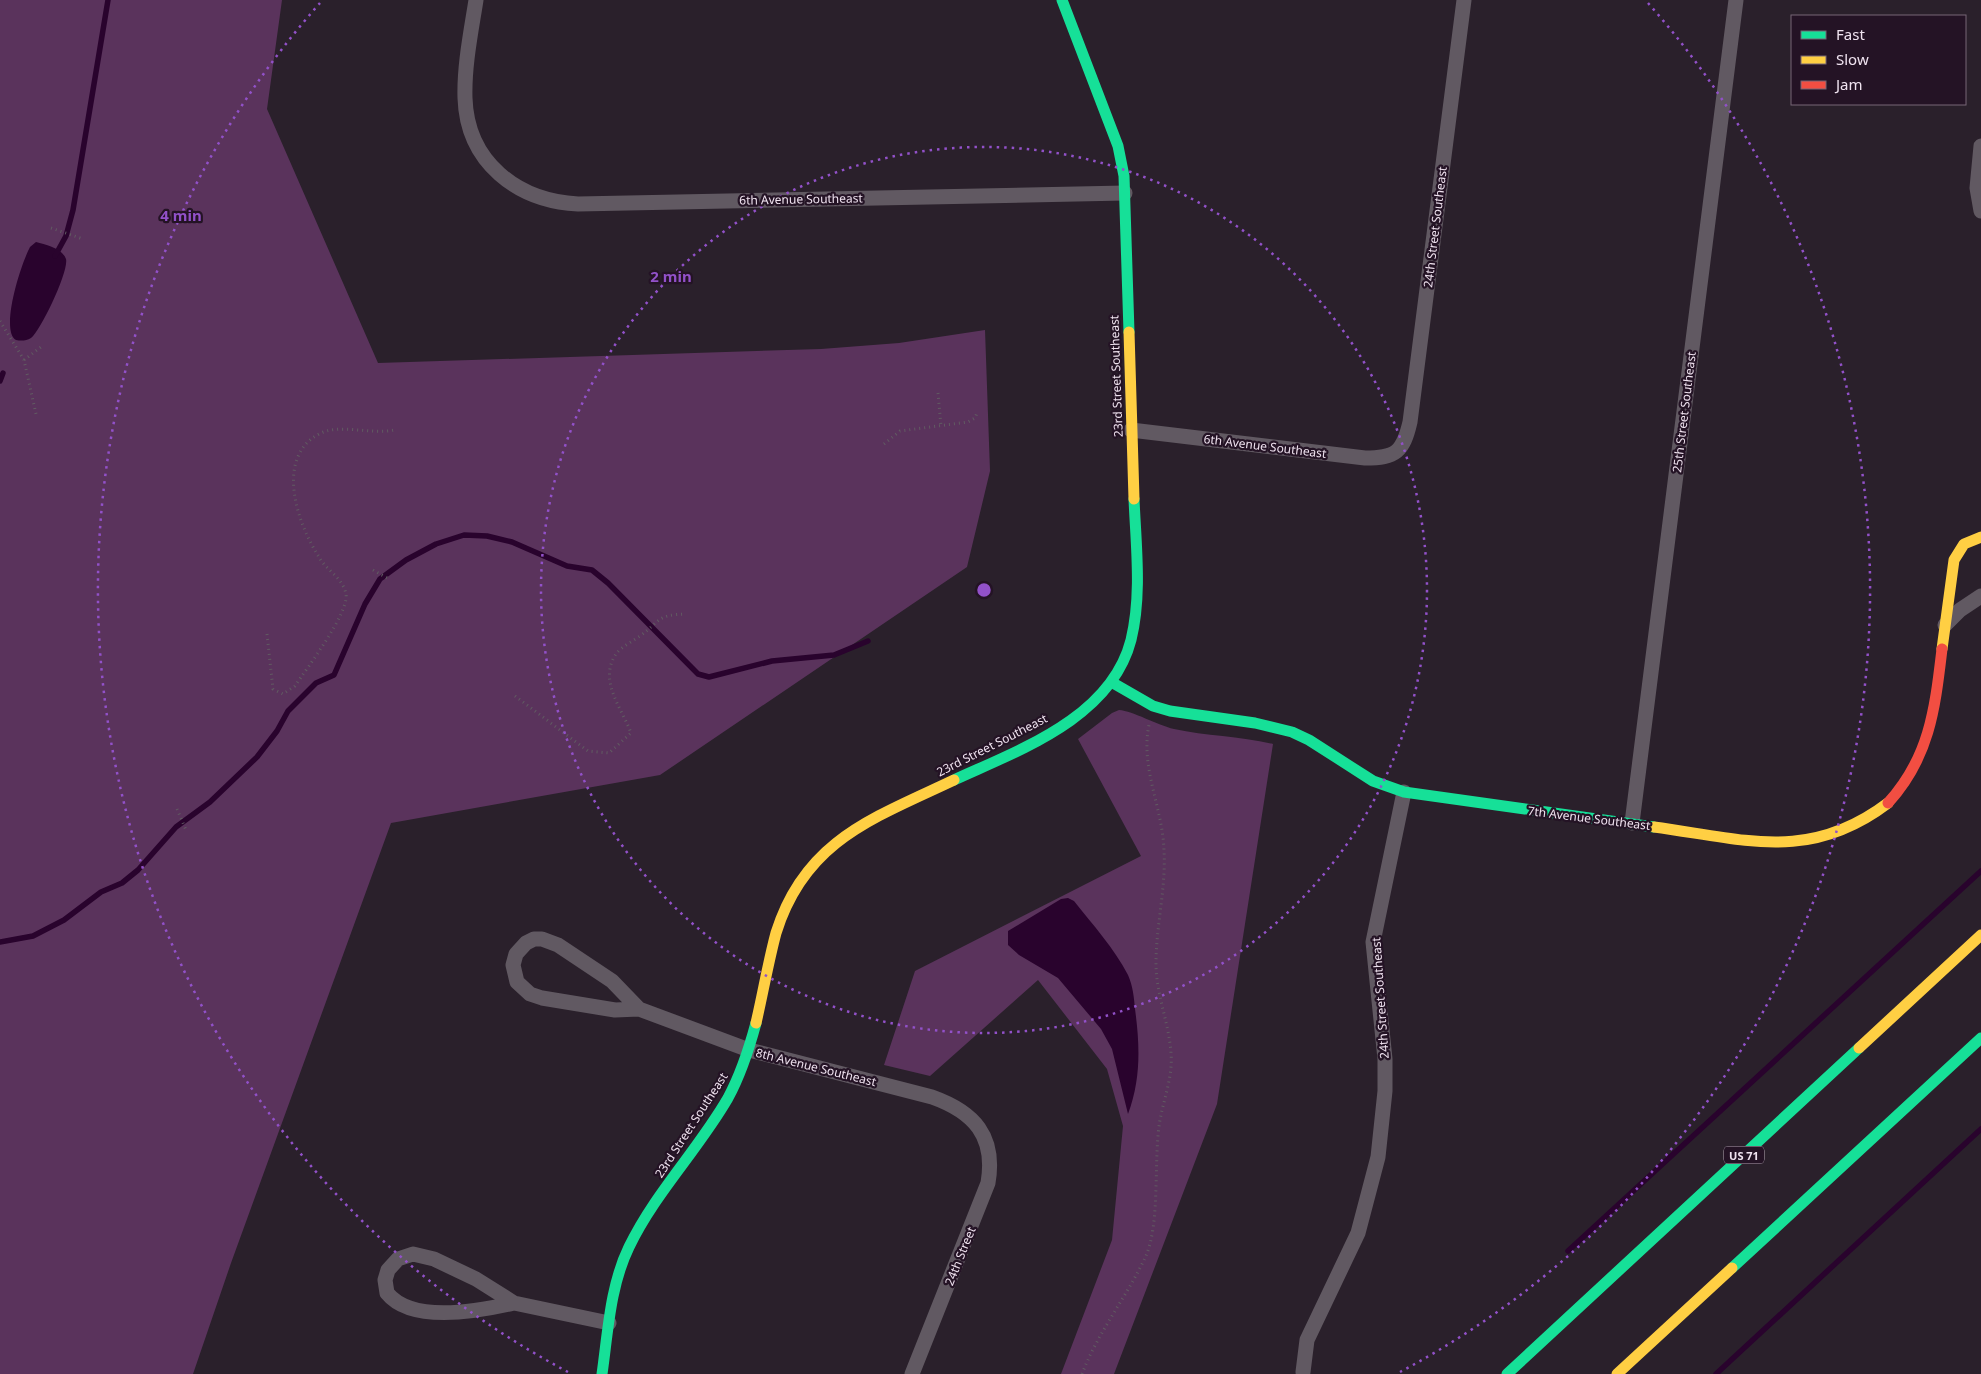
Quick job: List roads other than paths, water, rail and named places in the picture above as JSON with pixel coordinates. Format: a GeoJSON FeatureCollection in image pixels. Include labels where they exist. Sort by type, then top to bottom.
{"type":"FeatureCollection","features":[{"type":"Feature","properties":{"kind":"main road","name":"23rd Street Southeast"},"geometry":{"type":"LineString","coordinates":[[602,1374],[609,1323],[620,1268],[632,1241],[728,1097],[749,1050],[785,907],[796,886],[819,856],[841,838],[870,821],[1038,740],[1065,724],[1113,683],[1129,647],[1137,605],[1125,193],[1118,146],[1062,0]]}},
{"type":"Feature","properties":{"kind":"main road","name":"7th Avenue Southeast"},"geometry":{"type":"LineString","coordinates":[[1113,683],[1153,706],[1187,715],[1255,723],[1292,732],[1309,740],[1372,781],[1404,792],[1786,843],[1810,841],[1833,836],[1861,822],[1881,809],[1902,788],[1918,763],[1926,744],[1935,706],[1952,572],[1957,551],[1970,540],[1981,537]]}},
{"type":"Feature","properties":{"kind":"main road","name":"US 71"},"geometry":{"type":"LineString","coordinates":[[1507,1374],[1981,935]]}},
{"type":"Feature","properties":{"kind":"main road"},"geometry":{"type":"LineString","coordinates":[[1617,1374],[1981,1038]]}},
{"type":"Feature","properties":{"kind":"main road"},"geometry":{"type":"LineString","coordinates":[[1627,1374],[1712,1287]]}},
{"type":"Feature","properties":{"kind":"street","name":"6th Avenue Southeast"},"geometry":{"type":"LineString","coordinates":[[476,0],[466,73],[465,99],[472,135],[489,164],[518,188],[548,201],[562,203],[1125,193]]}},
{"type":"Feature","properties":{"kind":"street","name":"24th Street Southeast"},"geometry":{"type":"LineString","coordinates":[[1398,452],[1407,436],[1410,422],[1464,0]]}},
{"type":"Feature","properties":{"kind":"street","name":"25th Street Southeast"},"geometry":{"type":"LineString","coordinates":[[1632,823],[1736,0]]}},
{"type":"Feature","properties":{"kind":"street"},"geometry":{"type":"LineString","coordinates":[[1981,146],[1977,188],[1981,211]]}},
{"type":"Feature","properties":{"kind":"street","name":"6th Avenue Southeast"},"geometry":{"type":"LineString","coordinates":[[1131,430],[1366,458],[1390,457],[1398,452]]}},
{"type":"Feature","properties":{"kind":"street"},"geometry":{"type":"LineString","coordinates":[[1945,625],[1960,610],[1981,596]]}},
{"type":"Feature","properties":{"kind":"street","name":"24th Street Southeast"},"geometry":{"type":"LineString","coordinates":[[1302,1372],[1306,1340],[1358,1233],[1378,1157],[1383,1116],[1385,1059],[1373,942],[1404,792]]}},
{"type":"Feature","properties":{"kind":"street","name":"8th Avenue Southeast"},"geometry":{"type":"LineString","coordinates":[[640,1009],[612,981],[568,950],[552,942],[534,940],[526,943],[516,954],[513,964],[517,982],[530,994],[587,1006],[640,1009],[749,1050],[932,1096],[965,1112],[983,1134]]}},
{"type":"Feature","properties":{"kind":"street","name":"24th Street"},"geometry":{"type":"LineString","coordinates":[[912,1374],[985,1194],[990,1160],[983,1134]]}},
{"type":"Feature","properties":{"kind":"street"},"geometry":{"type":"LineString","coordinates":[[514,1303],[487,1309],[458,1311],[410,1309],[397,1303],[386,1293],[386,1275],[392,1264],[405,1256],[422,1255],[476,1279],[514,1303],[609,1323]]}},
{"type":"Feature","properties":{"kind":"waterway"},"geometry":{"type":"LineString","coordinates":[[55,256],[66,236],[73,210],[108,0]]}},
{"type":"Feature","properties":{"kind":"waterway"},"geometry":{"type":"LineString","coordinates":[[0,381],[3,373]]}},
{"type":"Feature","properties":{"kind":"waterway"},"geometry":{"type":"LineString","coordinates":[[0,942],[33,936],[64,920],[101,892],[122,883],[138,870],[176,827],[210,802],[257,757],[277,731],[288,711],[316,683],[334,675],[365,604],[380,579],[406,560],[436,544],[464,535],[487,536],[512,542],[567,566],[592,570],[608,583],[698,674],[709,677],[772,661],[834,655],[868,641]]}},
{"type":"Feature","properties":{"kind":"waterway"},"geometry":{"type":"LineString","coordinates":[[1568,1251],[1981,871]]}},
{"type":"Feature","properties":{"kind":"waterway"},"geometry":{"type":"LineString","coordinates":[[1716,1374],[1981,1129]]}}]}
